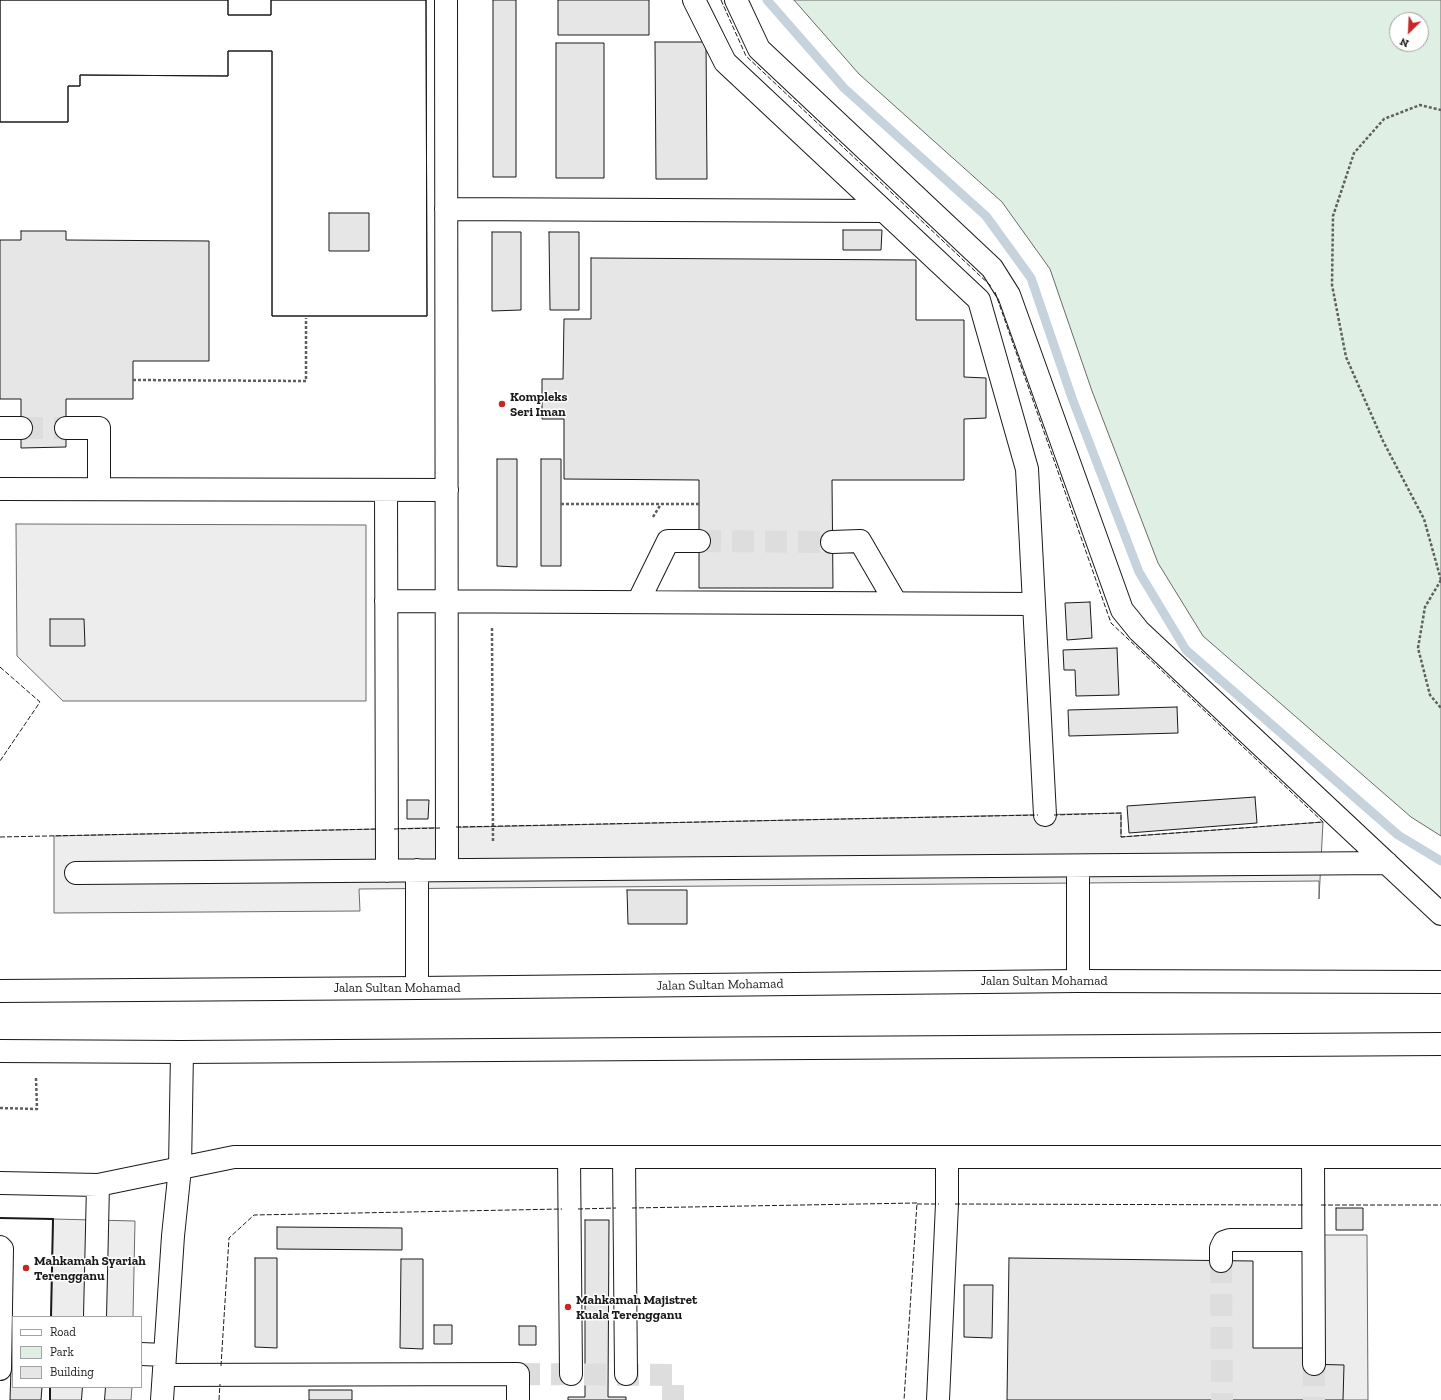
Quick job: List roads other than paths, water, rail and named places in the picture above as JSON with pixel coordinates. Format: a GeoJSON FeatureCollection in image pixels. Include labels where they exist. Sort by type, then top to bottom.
{"type":"FeatureCollection","features":[{"type":"Feature","properties":{"kind":"main road"},"geometry":{"type":"LineString","coordinates":[[446,0],[447,870]]}},
{"type":"Feature","properties":{"kind":"main road"},"geometry":{"type":"LineString","coordinates":[[694,0],[725,62],[882,211],[979,300],[1027,469],[1046,815]]}},
{"type":"Feature","properties":{"kind":"main road"},"geometry":{"type":"LineString","coordinates":[[736,0],[759,49],[992,268],[1010,295],[1122,610],[1139,631],[1441,914]]}},
{"type":"Feature","properties":{"kind":"main road"},"geometry":{"type":"LineString","coordinates":[[446,209],[882,211]]}},
{"type":"Feature","properties":{"kind":"main road"},"geometry":{"type":"LineString","coordinates":[[66,428],[99,428],[99,489]]}},
{"type":"Feature","properties":{"kind":"main road"},"geometry":{"type":"LineString","coordinates":[[0,489],[447,490]]}},
{"type":"Feature","properties":{"kind":"main road"},"geometry":{"type":"LineString","coordinates":[[386,490],[387,871]]}},
{"type":"Feature","properties":{"kind":"main road"},"geometry":{"type":"LineString","coordinates":[[638,602],[668,541],[699,541]]}},
{"type":"Feature","properties":{"kind":"main road"},"geometry":{"type":"LineString","coordinates":[[832,542],[860,542],[896,603]]}},
{"type":"Feature","properties":{"kind":"main road"},"geometry":{"type":"LineString","coordinates":[[386,601],[1034,604]]}},
{"type":"Feature","properties":{"kind":"main road"},"geometry":{"type":"LineString","coordinates":[[76,873],[1387,863]]}},
{"type":"Feature","properties":{"kind":"main road"},"geometry":{"type":"LineString","coordinates":[[1078,866],[1078,981]]}},
{"type":"Feature","properties":{"kind":"main road"},"geometry":{"type":"LineString","coordinates":[[417,870],[417,988]]}},
{"type":"Feature","properties":{"kind":"main road","name":"Jalan Sultan Mohamad"},"geometry":{"type":"LineString","coordinates":[[0,991],[1078,981],[1441,982]]}},
{"type":"Feature","properties":{"kind":"main road"},"geometry":{"type":"LineString","coordinates":[[0,1051],[182,1052],[1441,1044]]}},
{"type":"Feature","properties":{"kind":"main road"},"geometry":{"type":"LineString","coordinates":[[162,1400],[173,1236],[180,1168],[182,1052]]}},
{"type":"Feature","properties":{"kind":"main road"},"geometry":{"type":"LineString","coordinates":[[0,1183],[98,1185],[234,1157],[1441,1157]]}},
{"type":"Feature","properties":{"kind":"main road"},"geometry":{"type":"LineString","coordinates":[[569,1157],[571,1374]]}},
{"type":"Feature","properties":{"kind":"main road"},"geometry":{"type":"LineString","coordinates":[[624,1157],[626,1374]]}},
{"type":"Feature","properties":{"kind":"main road"},"geometry":{"type":"LineString","coordinates":[[938,1400],[947,1204],[946,1157]]}},
{"type":"Feature","properties":{"kind":"main road"},"geometry":{"type":"LineString","coordinates":[[1313,1157],[1314,1364]]}},
{"type":"Feature","properties":{"kind":"main road"},"geometry":{"type":"LineString","coordinates":[[95,1316],[98,1185]]}},
{"type":"Feature","properties":{"kind":"main road"},"geometry":{"type":"LineString","coordinates":[[1221,1261],[1221,1248],[1224,1242],[1230,1240],[1313,1240]]}},
{"type":"Feature","properties":{"kind":"main road"},"geometry":{"type":"LineString","coordinates":[[0,1247],[2,1249],[0,1369]]}},
{"type":"Feature","properties":{"kind":"main road"},"geometry":{"type":"LineString","coordinates":[[0,1351],[12,1351]]}},
{"type":"Feature","properties":{"kind":"main road"},"geometry":{"type":"LineString","coordinates":[[142,1354],[165,1365],[518,1374],[518,1400]]}},
{"type":"Feature","properties":{"kind":"main road"},"geometry":{"type":"LineString","coordinates":[[93,1400],[94,1388]]}},
{"type":"Feature","properties":{"kind":"waterway"},"geometry":{"type":"LineString","coordinates":[[767,0],[844,88],[986,216],[1031,278],[1072,398],[1139,572],[1186,650],[1398,835],[1441,861]]}},
{"type":"Feature","properties":{"kind":"tunnel"},"geometry":{"type":"LineString","coordinates":[[21,428],[66,428]]}},
{"type":"Feature","properties":{"kind":"tunnel"},"geometry":{"type":"LineString","coordinates":[[699,541],[832,542]]}},
{"type":"Feature","properties":{"kind":"tunnel"},"geometry":{"type":"LineString","coordinates":[[1221,1261],[1222,1400]]}},
{"type":"Feature","properties":{"kind":"tunnel"},"geometry":{"type":"LineString","coordinates":[[1314,1364],[1314,1400]]}},
{"type":"Feature","properties":{"kind":"tunnel"},"geometry":{"type":"LineString","coordinates":[[518,1374],[673,1375],[673,1400]]}},
{"type":"Feature","properties":{"kind":"place","name":"Kompleks Seri Iman"},"geometry":{"type":"Point","coordinates":[502,404]}},
{"type":"Feature","properties":{"kind":"place","name":"Mahkamah Syariah Terengganu"},"geometry":{"type":"Point","coordinates":[26,1268]}},
{"type":"Feature","properties":{"kind":"place","name":"Mahkamah Majistret Kuala Terengganu"},"geometry":{"type":"Point","coordinates":[568,1307]}}]}
